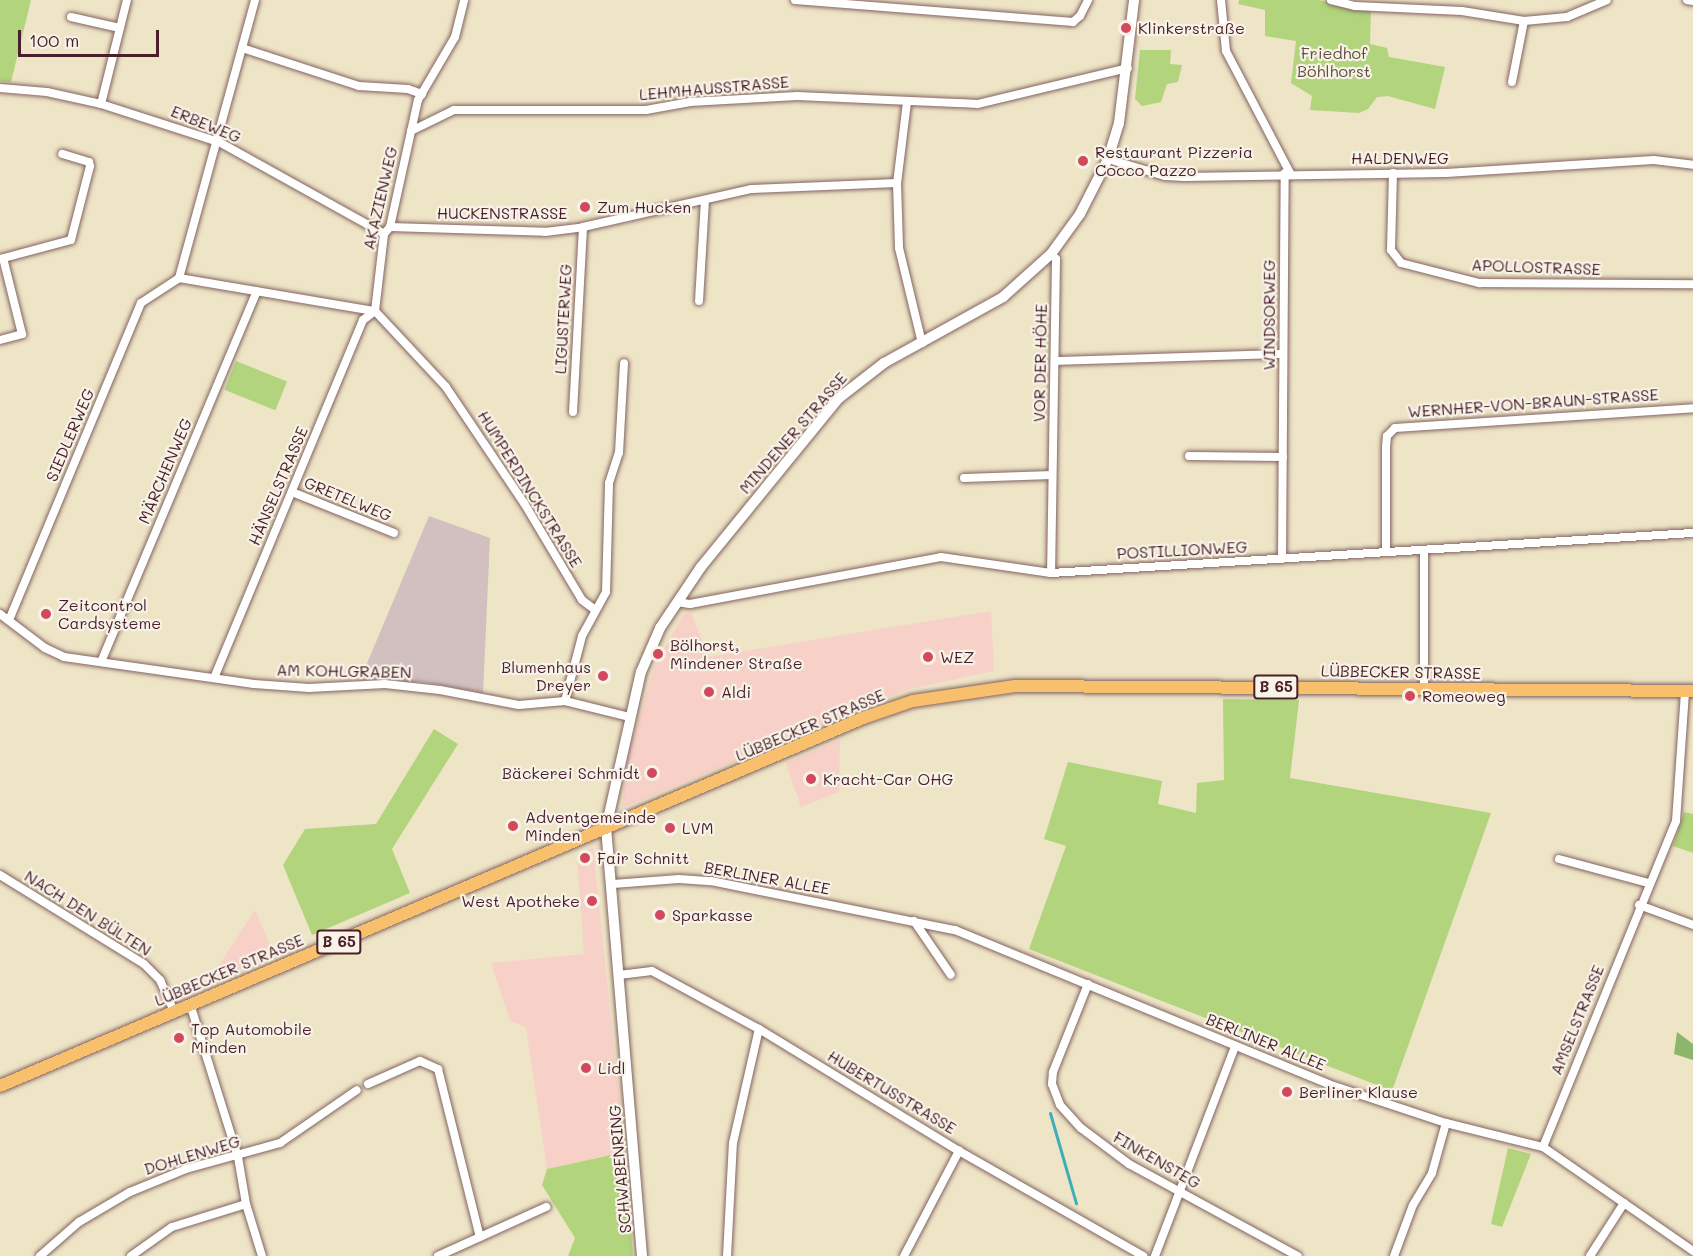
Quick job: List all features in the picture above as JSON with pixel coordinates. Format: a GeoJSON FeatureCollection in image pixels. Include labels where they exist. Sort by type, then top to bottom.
{"type":"FeatureCollection","features":[{"type":"Feature","properties":{"kind":"main road","name":"LÜBBECKER STRASSE"},"geometry":{"type":"LineString","coordinates":[[0,1086],[863,718],[913,701],[963,691],[1016,686],[1689,691]]}},
{"type":"Feature","properties":{"kind":"street"},"geometry":{"type":"LineString","coordinates":[[101,104],[127,0]]}},
{"type":"Feature","properties":{"kind":"street"},"geometry":{"type":"LineString","coordinates":[[255,0],[219,141],[179,278],[375,311]]}},
{"type":"Feature","properties":{"kind":"street","name":"AKAZIENWEG"},"geometry":{"type":"LineString","coordinates":[[375,311],[387,231],[411,131],[422,94],[455,37],[464,0]]}},
{"type":"Feature","properties":{"kind":"street"},"geometry":{"type":"LineString","coordinates":[[795,0],[1073,22],[1080,16],[1088,0]]}},
{"type":"Feature","properties":{"kind":"street","name":"MINDENER STRASSE"},"geometry":{"type":"LineString","coordinates":[[606,828],[628,717],[650,651],[677,602],[740,516],[839,398],[868,373],[1003,297],[1050,254],[1080,214],[1108,159],[1119,123],[1128,68],[1134,0]]}},
{"type":"Feature","properties":{"kind":"street","name":"WINDSORWEG"},"geometry":{"type":"LineString","coordinates":[[1221,0],[1226,51],[1287,173],[1282,559]]}},
{"type":"Feature","properties":{"kind":"street"},"geometry":{"type":"LineString","coordinates":[[1331,0],[1355,6],[1462,11],[1524,21],[1567,17],[1607,0]]}},
{"type":"Feature","properties":{"kind":"street"},"geometry":{"type":"LineString","coordinates":[[1687,0],[1693,1]]}},
{"type":"Feature","properties":{"kind":"street"},"geometry":{"type":"LineString","coordinates":[[71,17],[120,28]]}},
{"type":"Feature","properties":{"kind":"street"},"geometry":{"type":"LineString","coordinates":[[1512,82],[1524,21]]}},
{"type":"Feature","properties":{"kind":"street"},"geometry":{"type":"LineString","coordinates":[[242,48],[358,86],[408,89],[422,94]]}},
{"type":"Feature","properties":{"kind":"street","name":"LEHMHAUSSTRASSE"},"geometry":{"type":"LineString","coordinates":[[411,131],[454,110],[615,111],[797,96],[978,104],[1128,68]]}},
{"type":"Feature","properties":{"kind":"street","name":"ERBEWEG"},"geometry":{"type":"LineString","coordinates":[[0,88],[47,92],[101,104],[219,141],[387,231]]}},
{"type":"Feature","properties":{"kind":"street"},"geometry":{"type":"LineString","coordinates":[[907,102],[897,183],[899,248],[922,343]]}},
{"type":"Feature","properties":{"kind":"street"},"geometry":{"type":"LineString","coordinates":[[0,340],[22,334],[1,258],[71,240],[90,166],[89,162],[62,154]]}},
{"type":"Feature","properties":{"kind":"street","name":"HALDENWEG"},"geometry":{"type":"LineString","coordinates":[[1108,159],[1165,176],[1484,172],[1654,159],[1693,165]]}},
{"type":"Feature","properties":{"kind":"street","name":"APOLLOSTRASSE"},"geometry":{"type":"LineString","coordinates":[[1393,173],[1391,250],[1401,263],[1479,283],[1693,284]]}},
{"type":"Feature","properties":{"kind":"street","name":"HUCKENSTRASSE"},"geometry":{"type":"LineString","coordinates":[[387,231],[544,232],[583,227],[752,189],[897,183]]}},
{"type":"Feature","properties":{"kind":"street"},"geometry":{"type":"LineString","coordinates":[[699,301],[705,200]]}},
{"type":"Feature","properties":{"kind":"street","name":"LIGUSTERWEG"},"geometry":{"type":"LineString","coordinates":[[573,412],[583,227]]}},
{"type":"Feature","properties":{"kind":"street","name":"VOR DER HÖHE"},"geometry":{"type":"LineString","coordinates":[[1050,254],[1056,259],[1051,573]]}},
{"type":"Feature","properties":{"kind":"street","name":"SIEDLERWEG"},"geometry":{"type":"LineString","coordinates":[[9,620],[139,307],[179,278]]}},
{"type":"Feature","properties":{"kind":"street","name":"MÄRCHENWEG"},"geometry":{"type":"LineString","coordinates":[[101,662],[257,291]]}},
{"type":"Feature","properties":{"kind":"street","name":"HÄNSELSTRASSE"},"geometry":{"type":"LineString","coordinates":[[214,678],[363,320],[375,311]]}},
{"type":"Feature","properties":{"kind":"street","name":"HUMPERDINCKSTRASSE"},"geometry":{"type":"LineString","coordinates":[[375,311],[446,387],[524,503],[582,600],[594,609]]}},
{"type":"Feature","properties":{"kind":"street"},"geometry":{"type":"LineString","coordinates":[[1056,361],[1283,354]]}},
{"type":"Feature","properties":{"kind":"street"},"geometry":{"type":"LineString","coordinates":[[565,701],[574,658],[594,609],[606,592],[609,483],[619,453],[624,363]]}},
{"type":"Feature","properties":{"kind":"street","name":"WERNHER-VON-BRAUN-STRASSE"},"geometry":{"type":"LineString","coordinates":[[1386,552],[1386,447],[1387,436],[1395,428],[1693,408]]}},
{"type":"Feature","properties":{"kind":"street"},"geometry":{"type":"LineString","coordinates":[[1189,456],[1282,457]]}},
{"type":"Feature","properties":{"kind":"street"},"geometry":{"type":"LineString","coordinates":[[964,478],[1052,475]]}},
{"type":"Feature","properties":{"kind":"street","name":"GRETELWEG"},"geometry":{"type":"LineString","coordinates":[[292,492],[394,533]]}},
{"type":"Feature","properties":{"kind":"street","name":"POSTILLIONWEG"},"geometry":{"type":"LineString","coordinates":[[677,602],[690,604],[941,557],[1051,573],[1693,533]]}},
{"type":"Feature","properties":{"kind":"street"},"geometry":{"type":"LineString","coordinates":[[1424,550],[1424,689]]}},
{"type":"Feature","properties":{"kind":"street","name":"AM KOHLGRABEN"},"geometry":{"type":"LineString","coordinates":[[0,614],[45,648],[64,657],[214,678],[309,688],[385,684],[440,690],[519,705],[565,701],[628,717]]}},
{"type":"Feature","properties":{"kind":"street","name":"AMSELSTRASSE"},"geometry":{"type":"LineString","coordinates":[[1543,1147],[1678,813],[1689,691]]}},
{"type":"Feature","properties":{"kind":"street","name":"SCHWABENRING"},"geometry":{"type":"LineString","coordinates":[[606,828],[613,884],[642,1256]]}},
{"type":"Feature","properties":{"kind":"street"},"geometry":{"type":"LineString","coordinates":[[1559,859],[1648,884]]}},
{"type":"Feature","properties":{"kind":"street","name":"NACH DEN BÜLTEN"},"geometry":{"type":"LineString","coordinates":[[0,875],[144,963],[160,980],[174,1011]]}},
{"type":"Feature","properties":{"kind":"street","name":"BERLINER ALLEE"},"geometry":{"type":"LineString","coordinates":[[613,884],[679,879],[711,881],[956,930],[1328,1084],[1446,1123],[1543,1147],[1693,1251]]}},
{"type":"Feature","properties":{"kind":"street"},"geometry":{"type":"LineString","coordinates":[[1639,905],[1693,925]]}},
{"type":"Feature","properties":{"kind":"street"},"geometry":{"type":"LineString","coordinates":[[914,921],[951,975]]}},
{"type":"Feature","properties":{"kind":"street","name":"HUBERTUSSTRASSE"},"geometry":{"type":"LineString","coordinates":[[620,975],[652,971],[759,1029],[959,1151],[1143,1256]]}},
{"type":"Feature","properties":{"kind":"street","name":"FINKENSTEG"},"geometry":{"type":"LineString","coordinates":[[1088,984],[1053,1072],[1055,1095],[1067,1113],[1104,1147],[1298,1256]]}},
{"type":"Feature","properties":{"kind":"street"},"geometry":{"type":"LineString","coordinates":[[190,1004],[238,1157],[246,1204],[262,1256]]}},
{"type":"Feature","properties":{"kind":"street"},"geometry":{"type":"LineString","coordinates":[[727,1256],[733,1143],[759,1029]]}},
{"type":"Feature","properties":{"kind":"street"},"geometry":{"type":"LineString","coordinates":[[1155,1256],[1235,1046]]}},
{"type":"Feature","properties":{"kind":"street"},"geometry":{"type":"LineString","coordinates":[[368,1084],[420,1061],[438,1069],[480,1237]]}},
{"type":"Feature","properties":{"kind":"street","name":"DOHLENWEG"},"geometry":{"type":"LineString","coordinates":[[40,1256],[79,1222],[129,1192],[186,1169],[238,1157],[280,1143],[357,1090]]}},
{"type":"Feature","properties":{"kind":"street"},"geometry":{"type":"LineString","coordinates":[[1394,1256],[1413,1205],[1432,1173],[1446,1123]]}},
{"type":"Feature","properties":{"kind":"street"},"geometry":{"type":"LineString","coordinates":[[904,1256],[959,1151]]}},
{"type":"Feature","properties":{"kind":"street"},"geometry":{"type":"LineString","coordinates":[[1590,1256],[1624,1203]]}},
{"type":"Feature","properties":{"kind":"street"},"geometry":{"type":"LineString","coordinates":[[131,1256],[172,1227],[246,1204]]}},
{"type":"Feature","properties":{"kind":"street"},"geometry":{"type":"LineString","coordinates":[[438,1256],[546,1207]]}},
{"type":"Feature","properties":{"kind":"shaded area"},"geometry":{"type":"Polygon","coordinates":[[[429,516],[490,538],[483,693],[425,682],[360,680],[429,516]]]}},
{"type":"Feature","properties":{"kind":"shaded area"},"geometry":{"type":"Polygon","coordinates":[[[991,611],[994,671],[909,689],[622,808],[628,755],[655,665],[683,615],[691,612],[708,657],[991,611]]]}},
{"type":"Feature","properties":{"kind":"shaded area"},"geometry":{"type":"Polygon","coordinates":[[[840,740],[839,792],[801,807],[786,763],[840,740]]]}},
{"type":"Feature","properties":{"kind":"shaded area"},"geometry":{"type":"Polygon","coordinates":[[[593,848],[625,1152],[547,1169],[526,1027],[510,1021],[491,963],[584,954],[577,855],[593,848]]]}},
{"type":"Feature","properties":{"kind":"shaded area"},"geometry":{"type":"Polygon","coordinates":[[[255,910],[274,955],[209,982],[210,979],[255,910]]]}},
{"type":"Feature","properties":{"kind":"green space"},"geometry":{"type":"Polygon","coordinates":[[[0,0],[31,0],[11,82],[0,81],[0,0]]]}},
{"type":"Feature","properties":{"kind":"green space","name":"Friedhof Böhlhorst"},"geometry":{"type":"Polygon","coordinates":[[[1239,0],[1319,0],[1371,11],[1370,44],[1387,48],[1389,57],[1445,67],[1435,109],[1388,96],[1377,97],[1368,109],[1359,113],[1310,110],[1312,96],[1291,83],[1296,41],[1265,36],[1265,10],[1238,4],[1239,0]]]}},
{"type":"Feature","properties":{"kind":"green space"},"geometry":{"type":"Polygon","coordinates":[[[1140,50],[1171,50],[1170,64],[1182,65],[1178,82],[1167,84],[1161,102],[1142,106],[1135,99],[1140,50]]]}},
{"type":"Feature","properties":{"kind":"green space"},"geometry":{"type":"Polygon","coordinates":[[[236,361],[287,382],[275,410],[224,390],[236,361]]]}},
{"type":"Feature","properties":{"kind":"green space"},"geometry":{"type":"Polygon","coordinates":[[[1223,699],[1299,700],[1290,778],[1491,813],[1392,1091],[1029,949],[1066,846],[1044,839],[1068,762],[1162,781],[1158,804],[1196,813],[1197,783],[1224,780],[1223,699]]]}},
{"type":"Feature","properties":{"kind":"green space"},"geometry":{"type":"Polygon","coordinates":[[[434,729],[458,744],[392,849],[410,893],[312,935],[283,865],[305,829],[376,824],[434,729]]]}},
{"type":"Feature","properties":{"kind":"green space"},"geometry":{"type":"Polygon","coordinates":[[[1684,812],[1693,814],[1693,853],[1673,846],[1684,812]]]}},
{"type":"Feature","properties":{"kind":"green space"},"geometry":{"type":"Polygon","coordinates":[[[1677,1032],[1693,1044],[1693,1060],[1674,1054],[1677,1032]]]}},
{"type":"Feature","properties":{"kind":"green space"},"geometry":{"type":"Polygon","coordinates":[[[1508,1148],[1531,1154],[1502,1227],[1491,1224],[1508,1148]]]}},
{"type":"Feature","properties":{"kind":"green space"},"geometry":{"type":"Polygon","coordinates":[[[625,1152],[633,1256],[568,1256],[575,1238],[542,1185],[547,1169],[625,1152]]]}},
{"type":"Feature","properties":{"kind":"waterway"},"geometry":{"type":"LineString","coordinates":[[1050,1113],[1076,1203]]}},
{"type":"Feature","properties":{"kind":"place","name":"Klinkerstraße"},"geometry":{"type":"Point","coordinates":[1126,28]}},
{"type":"Feature","properties":{"kind":"place","name":"Restaurant Pizzeria Cocco Pazzo"},"geometry":{"type":"Point","coordinates":[1083,161]}},
{"type":"Feature","properties":{"kind":"place","name":"Zum Hucken"},"geometry":{"type":"Point","coordinates":[585,207]}},
{"type":"Feature","properties":{"kind":"place","name":"Zeitcontrol Cardsysteme"},"geometry":{"type":"Point","coordinates":[46,614]}},
{"type":"Feature","properties":{"kind":"place","name":"Bölhorst, Mindener Straße"},"geometry":{"type":"Point","coordinates":[658,654]}},
{"type":"Feature","properties":{"kind":"place","name":"WEZ"},"geometry":{"type":"Point","coordinates":[928,657]}},
{"type":"Feature","properties":{"kind":"place","name":"Blumenhaus Dreyer"},"geometry":{"type":"Point","coordinates":[603,676]}},
{"type":"Feature","properties":{"kind":"place","name":"Aldi"},"geometry":{"type":"Point","coordinates":[709,692]}},
{"type":"Feature","properties":{"kind":"place","name":"Romeoweg"},"geometry":{"type":"Point","coordinates":[1410,696]}},
{"type":"Feature","properties":{"kind":"place","name":"Bäckerei Schmidt"},"geometry":{"type":"Point","coordinates":[652,773]}},
{"type":"Feature","properties":{"kind":"place","name":"Kracht-Car OHG"},"geometry":{"type":"Point","coordinates":[811,779]}},
{"type":"Feature","properties":{"kind":"place","name":"Adventgemeinde Minden"},"geometry":{"type":"Point","coordinates":[513,826]}},
{"type":"Feature","properties":{"kind":"place","name":"LVM"},"geometry":{"type":"Point","coordinates":[670,828]}},
{"type":"Feature","properties":{"kind":"place","name":"Fair Schnitt"},"geometry":{"type":"Point","coordinates":[585,858]}},
{"type":"Feature","properties":{"kind":"place","name":"West Apotheke"},"geometry":{"type":"Point","coordinates":[592,901]}},
{"type":"Feature","properties":{"kind":"place","name":"Sparkasse"},"geometry":{"type":"Point","coordinates":[660,915]}},
{"type":"Feature","properties":{"kind":"place","name":"Top Automobile Minden"},"geometry":{"type":"Point","coordinates":[179,1038]}},
{"type":"Feature","properties":{"kind":"place","name":"Lidl"},"geometry":{"type":"Point","coordinates":[586,1068]}},
{"type":"Feature","properties":{"kind":"place","name":"Berliner Klause"},"geometry":{"type":"Point","coordinates":[1287,1092]}}]}
